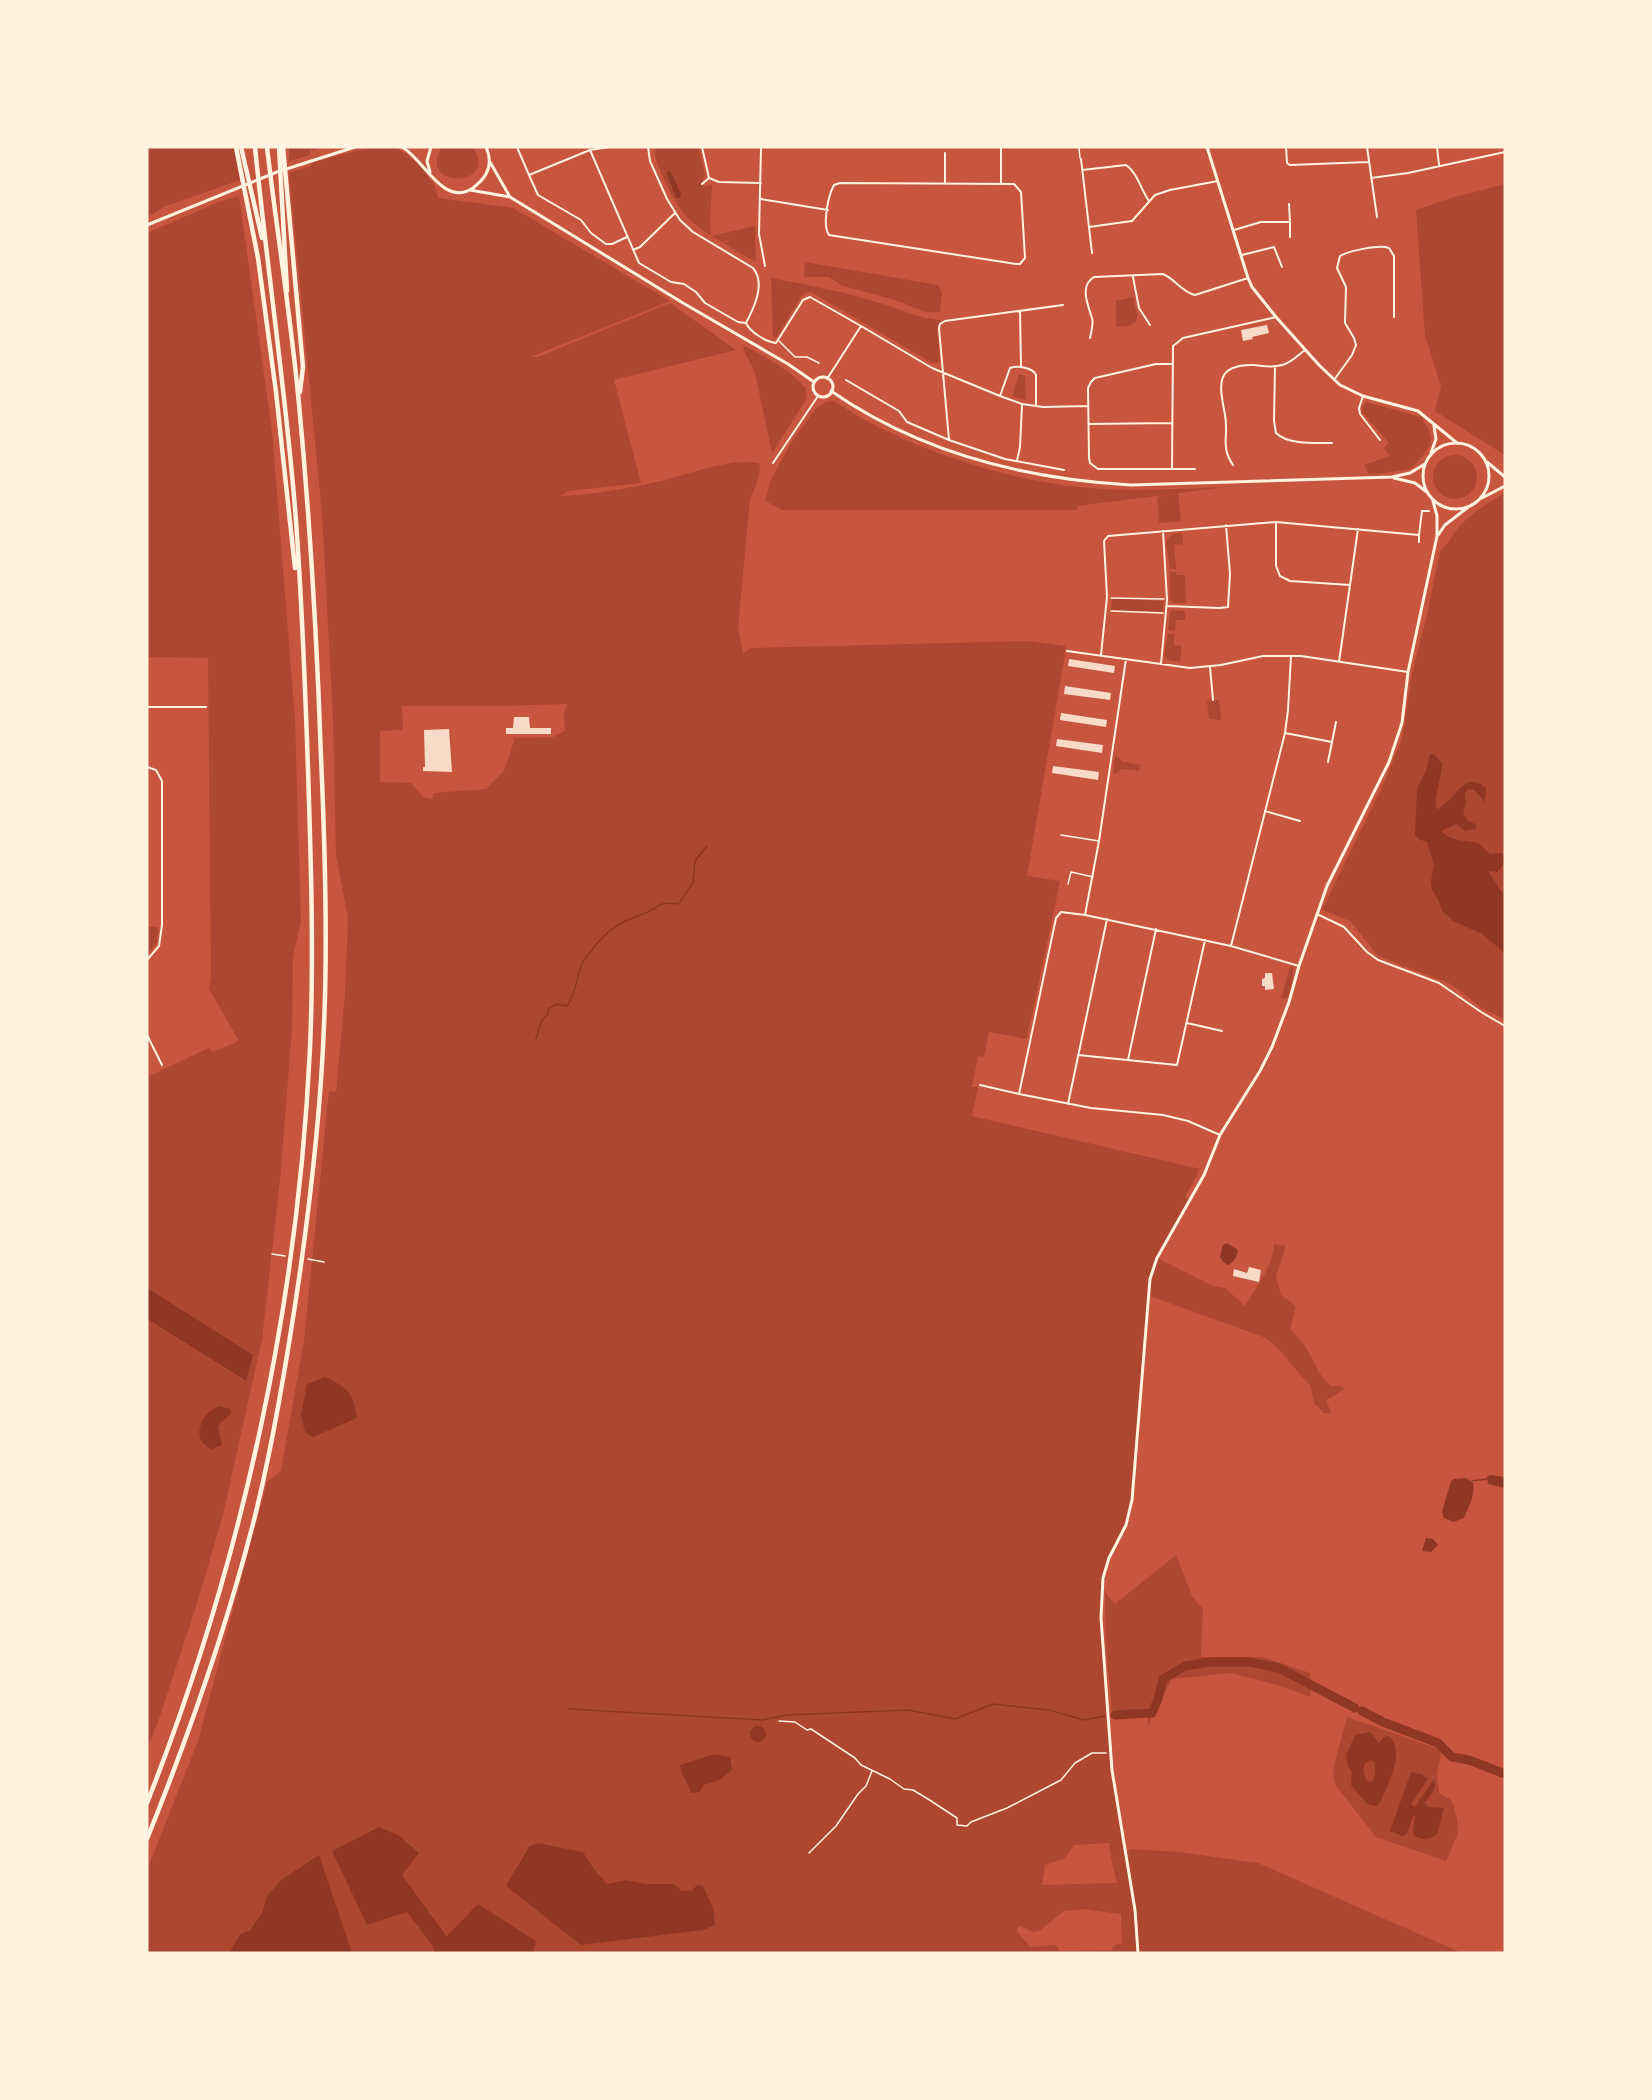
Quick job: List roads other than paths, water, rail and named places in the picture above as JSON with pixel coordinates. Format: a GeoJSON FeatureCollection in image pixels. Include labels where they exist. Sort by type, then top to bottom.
{"type":"FeatureCollection","features":[{"type":"Feature","properties":{"kind":"highway"},"geometry":{"type":"LineString","coordinates":[[236,147],[258,258],[301,613]]}},
{"type":"Feature","properties":{"kind":"highway"},"geometry":{"type":"LineString","coordinates":[[241,147],[267,258]]}},
{"type":"Feature","properties":{"kind":"highway"},"geometry":{"type":"LineString","coordinates":[[147,1803],[197,1667],[237,1531],[266,1402],[292,1232],[305,1119],[312,990],[309,806],[301,613],[291,465],[255,147]]}},
{"type":"Feature","properties":{"kind":"highway"},"geometry":{"type":"LineString","coordinates":[[147,1839],[208,1676],[256,1509],[287,1356],[314,1169],[324,1031],[324,854],[314,611],[299,401],[267,147]]}},
{"type":"Feature","properties":{"kind":"highway"},"geometry":{"type":"LineString","coordinates":[[281,147],[289,322]]}},
{"type":"Feature","properties":{"kind":"highway"},"geometry":{"type":"LineString","coordinates":[[281,147],[303,368],[299,401]]}},
{"type":"Feature","properties":{"kind":"street"},"geometry":{"type":"LineString","coordinates":[[147,225],[301,163],[355,147]]}},
{"type":"Feature","properties":{"kind":"street"},"geometry":{"type":"LineString","coordinates":[[402,147],[414,155],[436,182],[444,188],[454,192],[470,190],[510,197],[788,364],[814,382]]}},
{"type":"Feature","properties":{"kind":"street"},"geometry":{"type":"LineString","coordinates":[[430,174],[427,161],[431,147]]}},
{"type":"Feature","properties":{"kind":"street"},"geometry":{"type":"LineString","coordinates":[[486,147],[490,160],[510,197]]}},
{"type":"Feature","properties":{"kind":"street"},"geometry":{"type":"LineString","coordinates":[[517,147],[538,195],[581,220],[591,233],[606,244],[627,237]]}},
{"type":"Feature","properties":{"kind":"street"},"geometry":{"type":"LineString","coordinates":[[529,175],[590,150],[609,147]]}},
{"type":"Feature","properties":{"kind":"street"},"geometry":{"type":"LineString","coordinates":[[648,147],[654,169],[675,213],[693,232],[753,267],[757,272],[757,300],[746,323]]}},
{"type":"Feature","properties":{"kind":"street"},"geometry":{"type":"LineString","coordinates":[[702,147],[709,178]]}},
{"type":"Feature","properties":{"kind":"street"},"geometry":{"type":"LineString","coordinates":[[760,147],[760,242],[765,266]]}},
{"type":"Feature","properties":{"kind":"street"},"geometry":{"type":"LineString","coordinates":[[1001,147],[1001,184]]}},
{"type":"Feature","properties":{"kind":"street"},"geometry":{"type":"LineString","coordinates":[[1079,147],[1092,253]]}},
{"type":"Feature","properties":{"kind":"street"},"geometry":{"type":"LineString","coordinates":[[1207,147],[1252,287],[1305,350],[1345,389],[1424,414],[1434,426],[1457,442],[1475,449],[1505,477]]}},
{"type":"Feature","properties":{"kind":"street"},"geometry":{"type":"LineString","coordinates":[[1286,147],[1287,163],[1290,165],[1369,162]]}},
{"type":"Feature","properties":{"kind":"street"},"geometry":{"type":"LineString","coordinates":[[1367,147],[1377,217]]}},
{"type":"Feature","properties":{"kind":"street"},"geometry":{"type":"LineString","coordinates":[[1437,147],[1440,166]]}},
{"type":"Feature","properties":{"kind":"street"},"geometry":{"type":"LineString","coordinates":[[590,150],[639,263],[671,282],[684,284],[696,292],[705,303],[738,322],[746,323]]}},
{"type":"Feature","properties":{"kind":"street"},"geometry":{"type":"LineString","coordinates":[[1371,178],[1505,152]]}},
{"type":"Feature","properties":{"kind":"street"},"geometry":{"type":"LineString","coordinates":[[945,153],[945,184]]}},
{"type":"Feature","properties":{"kind":"street"},"geometry":{"type":"LineString","coordinates":[[470,190],[481,182],[490,160]]}},
{"type":"Feature","properties":{"kind":"street"},"geometry":{"type":"LineString","coordinates":[[1082,170],[1126,165],[1132,170],[1142,192],[1149,201]]}},
{"type":"Feature","properties":{"kind":"street"},"geometry":{"type":"LineString","coordinates":[[709,178],[719,182],[761,183]]}},
{"type":"Feature","properties":{"kind":"street"},"geometry":{"type":"LineString","coordinates":[[702,184],[709,178]]}},
{"type":"Feature","properties":{"kind":"street"},"geometry":{"type":"LineString","coordinates":[[1089,227],[1132,221],[1155,195],[1218,181]]}},
{"type":"Feature","properties":{"kind":"street"},"geometry":{"type":"LineString","coordinates":[[836,184],[1001,184],[1014,184],[1020,189],[1026,255],[1023,262],[1016,264],[833,237],[825,229],[832,188],[836,184]]}},
{"type":"Feature","properties":{"kind":"street"},"geometry":{"type":"LineString","coordinates":[[761,200],[828,210]]}},
{"type":"Feature","properties":{"kind":"street"},"geometry":{"type":"LineString","coordinates":[[1289,204],[1290,237]]}},
{"type":"Feature","properties":{"kind":"street"},"geometry":{"type":"LineString","coordinates":[[633,250],[640,247],[675,213]]}},
{"type":"Feature","properties":{"kind":"street"},"geometry":{"type":"LineString","coordinates":[[1234,230],[1261,222],[1290,222]]}},
{"type":"Feature","properties":{"kind":"street"},"geometry":{"type":"LineString","coordinates":[[1334,380],[1352,355],[1356,345],[1345,323],[1347,292],[1345,282],[1336,268],[1340,256],[1347,252],[1376,246],[1389,248],[1394,256],[1394,317]]}},
{"type":"Feature","properties":{"kind":"street"},"geometry":{"type":"LineString","coordinates":[[1240,255],[1274,248],[1282,267]]}},
{"type":"Feature","properties":{"kind":"street"},"geometry":{"type":"LineString","coordinates":[[1090,338],[1093,322],[1088,308],[1086,290],[1088,282],[1099,276],[1132,277],[1163,274],[1170,277],[1187,293],[1195,295],[1248,278]]}},
{"type":"Feature","properties":{"kind":"street"},"geometry":{"type":"LineString","coordinates":[[1132,277],[1139,308],[1150,324]]}},
{"type":"Feature","properties":{"kind":"street"},"geometry":{"type":"LineString","coordinates":[[778,341],[803,300],[807,297],[813,298],[944,374],[1000,396],[1022,404],[1036,406],[1088,406]]}},
{"type":"Feature","properties":{"kind":"street"},"geometry":{"type":"LineString","coordinates":[[949,440],[939,328],[942,322],[1063,305]]}},
{"type":"Feature","properties":{"kind":"street"},"geometry":{"type":"LineString","coordinates":[[1020,311],[1021,367]]}},
{"type":"Feature","properties":{"kind":"street"},"geometry":{"type":"LineString","coordinates":[[1173,469],[1173,346],[1183,338],[1276,317]]}},
{"type":"Feature","properties":{"kind":"street"},"geometry":{"type":"LineString","coordinates":[[746,323],[749,329],[771,342],[778,341]]}},
{"type":"Feature","properties":{"kind":"street"},"geometry":{"type":"LineString","coordinates":[[827,379],[861,327]]}},
{"type":"Feature","properties":{"kind":"street"},"geometry":{"type":"LineString","coordinates":[[778,341],[795,357],[807,357],[819,363]]}},
{"type":"Feature","properties":{"kind":"street"},"geometry":{"type":"LineString","coordinates":[[1233,465],[1226,454],[1226,418],[1220,385],[1227,373],[1239,366],[1275,366],[1288,363],[1305,350]]}},
{"type":"Feature","properties":{"kind":"street"},"geometry":{"type":"LineString","coordinates":[[1172,364],[1156,364],[1095,378],[1091,382],[1088,388],[1089,458],[1094,467],[1098,469],[1195,469]]}},
{"type":"Feature","properties":{"kind":"street"},"geometry":{"type":"LineString","coordinates":[[1275,366],[1274,421],[1276,433],[1284,438],[1306,442],[1332,443]]}},
{"type":"Feature","properties":{"kind":"street"},"geometry":{"type":"LineString","coordinates":[[1000,396],[1010,368],[1021,367],[1035,372],[1036,406]]}},
{"type":"Feature","properties":{"kind":"street"},"geometry":{"type":"LineString","coordinates":[[822,378],[827,379],[832,386],[831,391],[824,397],[818,396],[814,391],[814,382],[822,378]]}},
{"type":"Feature","properties":{"kind":"street"},"geometry":{"type":"LineString","coordinates":[[846,380],[899,411],[907,422],[949,440],[1017,461],[1064,470]]}},
{"type":"Feature","properties":{"kind":"street"},"geometry":{"type":"LineString","coordinates":[[831,391],[891,428],[982,462],[1053,478],[1131,485],[1392,477],[1410,473],[1425,464]]}},
{"type":"Feature","properties":{"kind":"street"},"geometry":{"type":"LineString","coordinates":[[772,463],[818,396]]}},
{"type":"Feature","properties":{"kind":"street"},"geometry":{"type":"LineString","coordinates":[[1363,396],[1359,408],[1360,414],[1380,440]]}},
{"type":"Feature","properties":{"kind":"street"},"geometry":{"type":"LineString","coordinates":[[1017,461],[1021,441],[1022,404]]}},
{"type":"Feature","properties":{"kind":"street"},"geometry":{"type":"LineString","coordinates":[[1089,424],[1172,423]]}},
{"type":"Feature","properties":{"kind":"street"},"geometry":{"type":"LineString","coordinates":[[1138,1953],[1135,1910],[1118,1811],[1111,1753],[1102,1637],[1102,1587],[1106,1568],[1126,1525],[1132,1500],[1150,1279],[1157,1258],[1204,1175],[1220,1134],[1260,1071],[1272,1047],[1292,995],[1299,966],[1317,914],[1336,868],[1379,785],[1402,723],[1408,672],[1437,536],[1437,516],[1423,480],[1425,464],[1436,439],[1434,426]]}},
{"type":"Feature","properties":{"kind":"street"},"geometry":{"type":"LineString","coordinates":[[1431,453],[1440,446],[1457,442]]}},
{"type":"Feature","properties":{"kind":"street"},"geometry":{"type":"LineString","coordinates":[[1480,499],[1489,480],[1486,461]]}},
{"type":"Feature","properties":{"kind":"street"},"geometry":{"type":"LineString","coordinates":[[1392,477],[1415,483],[1428,493]]}},
{"type":"Feature","properties":{"kind":"street"},"geometry":{"type":"LineString","coordinates":[[1437,536],[1445,525],[1467,508],[1505,486]]}},
{"type":"Feature","properties":{"kind":"street"},"geometry":{"type":"LineString","coordinates":[[1433,501],[1447,508],[1467,508]]}},
{"type":"Feature","properties":{"kind":"street"},"geometry":{"type":"LineString","coordinates":[[1419,542],[1422,511],[1429,511]]}},
{"type":"Feature","properties":{"kind":"street"},"geometry":{"type":"LineString","coordinates":[[1101,655],[1107,610],[1105,538],[1276,522],[1419,535]]}},
{"type":"Feature","properties":{"kind":"street"},"geometry":{"type":"LineString","coordinates":[[1276,522],[1276,566],[1280,576],[1290,580],[1351,585]]}},
{"type":"Feature","properties":{"kind":"street"},"geometry":{"type":"LineString","coordinates":[[1167,606],[1228,607],[1230,574],[1226,525]]}},
{"type":"Feature","properties":{"kind":"street"},"geometry":{"type":"LineString","coordinates":[[1339,662],[1358,529]]}},
{"type":"Feature","properties":{"kind":"street"},"geometry":{"type":"LineString","coordinates":[[1161,664],[1167,613],[1163,531]]}},
{"type":"Feature","properties":{"kind":"street"},"geometry":{"type":"LineString","coordinates":[[1067,651],[1190,668],[1210,667],[1263,656],[1292,655],[1408,672]]}},
{"type":"Feature","properties":{"kind":"street"},"geometry":{"type":"LineString","coordinates":[[1231,946],[1285,732],[1292,655]]}},
{"type":"Feature","properties":{"kind":"street"},"geometry":{"type":"LineString","coordinates":[[1085,915],[1094,877],[1126,659]]}},
{"type":"Feature","properties":{"kind":"street"},"geometry":{"type":"LineString","coordinates":[[1210,667],[1213,700]]}},
{"type":"Feature","properties":{"kind":"street"},"geometry":{"type":"LineString","coordinates":[[147,707],[206,707]]}},
{"type":"Feature","properties":{"kind":"street"},"geometry":{"type":"LineString","coordinates":[[1328,762],[1336,722]]}},
{"type":"Feature","properties":{"kind":"street"},"geometry":{"type":"LineString","coordinates":[[1285,732],[1332,742]]}},
{"type":"Feature","properties":{"kind":"street"},"geometry":{"type":"LineString","coordinates":[[147,767],[156,770],[162,781],[162,925],[159,946],[147,960]]}},
{"type":"Feature","properties":{"kind":"street"},"geometry":{"type":"LineString","coordinates":[[1265,811],[1300,821]]}},
{"type":"Feature","properties":{"kind":"street"},"geometry":{"type":"LineString","coordinates":[[1061,835],[1099,841]]}},
{"type":"Feature","properties":{"kind":"street"},"geometry":{"type":"LineString","coordinates":[[1068,885],[1071,872],[1094,877]]}},
{"type":"Feature","properties":{"kind":"street"},"geometry":{"type":"LineString","coordinates":[[1019,1094],[1056,918],[1061,912],[1107,919],[1205,940],[1299,966]]}},
{"type":"Feature","properties":{"kind":"street"},"geometry":{"type":"LineString","coordinates":[[1317,914],[1344,927],[1367,952],[1378,960],[1439,983],[1480,1012],[1505,1026]]}},
{"type":"Feature","properties":{"kind":"street"},"geometry":{"type":"LineString","coordinates":[[1068,1104],[1107,919]]}},
{"type":"Feature","properties":{"kind":"street"},"geometry":{"type":"LineString","coordinates":[[1128,1060],[1156,929]]}},
{"type":"Feature","properties":{"kind":"street"},"geometry":{"type":"LineString","coordinates":[[1078,1055],[1177,1065],[1205,940]]}},
{"type":"Feature","properties":{"kind":"street"},"geometry":{"type":"LineString","coordinates":[[1187,1023],[1222,1031]]}},
{"type":"Feature","properties":{"kind":"street"},"geometry":{"type":"LineString","coordinates":[[147,1035],[162,1065]]}},
{"type":"Feature","properties":{"kind":"street"},"geometry":{"type":"LineString","coordinates":[[980,1085],[1068,1104],[1162,1115],[1188,1121],[1220,1134]]}},
{"type":"Feature","properties":{"kind":"waterway"},"geometry":{"type":"LineString","coordinates":[[536,1039],[542,1020],[548,1014],[549,1008],[557,1004],[567,1006],[573,995],[583,962],[597,944],[614,928],[627,920],[649,912],[662,904],[680,902],[693,883],[695,861],[707,846]]}},
{"type":"Feature","properties":{"kind":"waterway"},"geometry":{"type":"LineString","coordinates":[[1472,1481],[1487,1479]]}},
{"type":"Feature","properties":{"kind":"waterway"},"geometry":{"type":"LineString","coordinates":[[1115,1715],[1152,1713],[1163,1679],[1185,1666],[1210,1662],[1250,1662],[1279,1668],[1355,1708]]}},
{"type":"Feature","properties":{"kind":"waterway"},"geometry":{"type":"LineString","coordinates":[[569,1709],[762,1720],[787,1715],[908,1710],[955,1719],[993,1704],[1049,1710],[1084,1720],[1105,1716]]}},
{"type":"Feature","properties":{"kind":"waterway"},"geometry":{"type":"LineString","coordinates":[[1362,1711],[1383,1722],[1438,1743],[1452,1757],[1469,1760],[1505,1774]]}}]}
